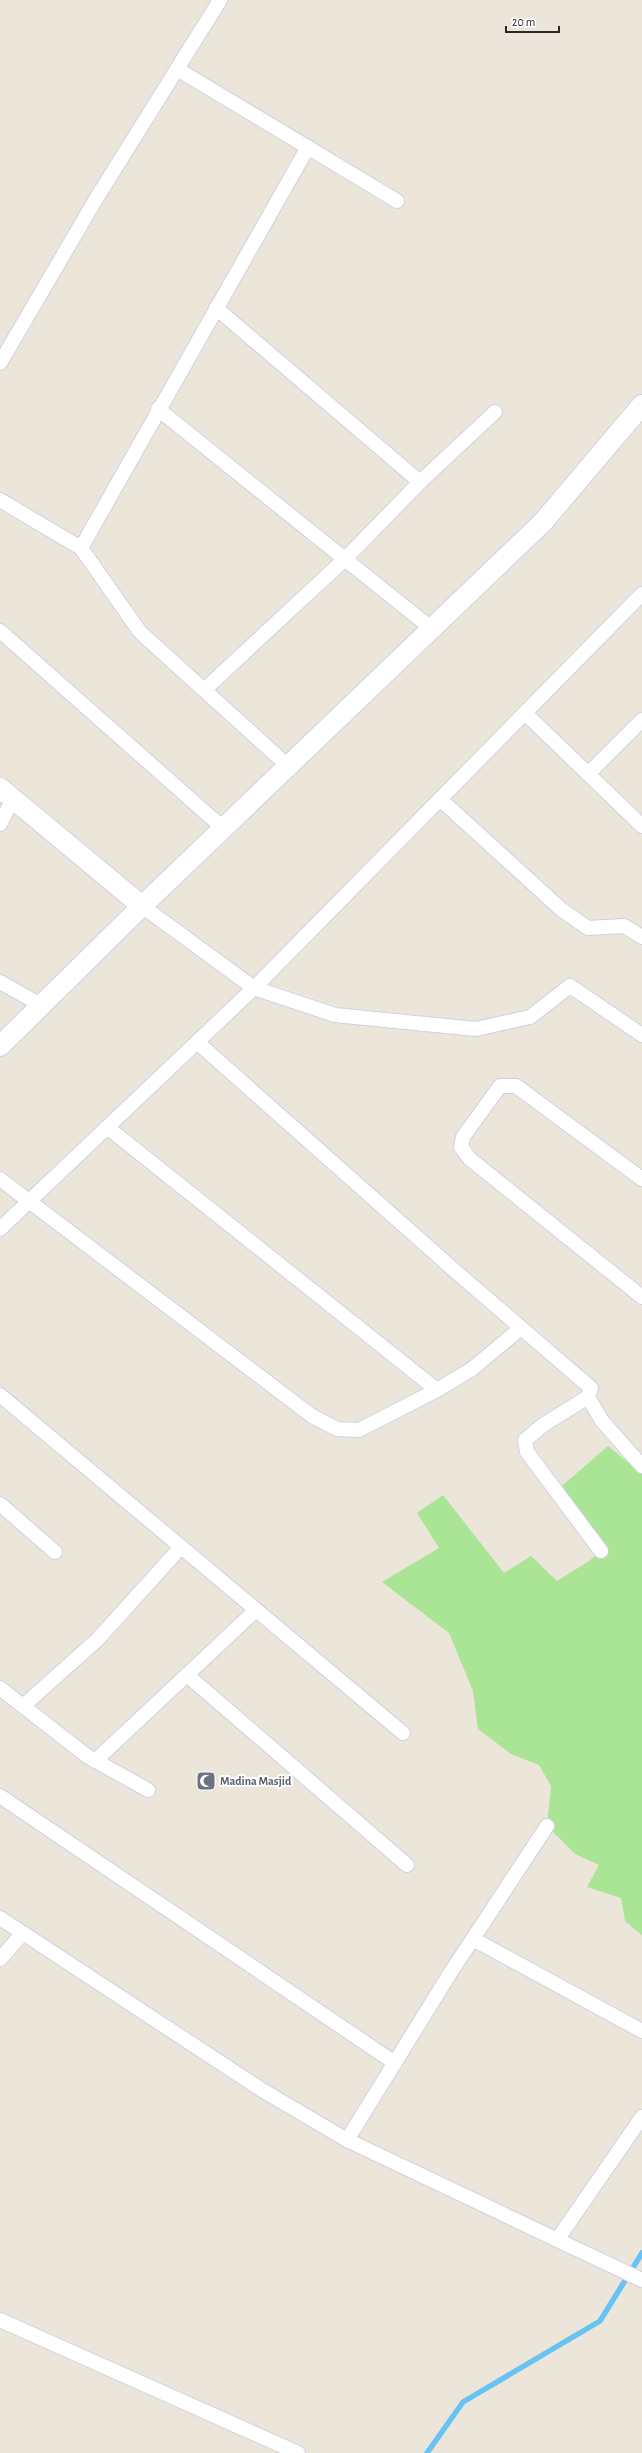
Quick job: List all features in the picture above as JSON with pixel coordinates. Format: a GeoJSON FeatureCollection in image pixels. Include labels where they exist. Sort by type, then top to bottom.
{"type":"FeatureCollection","features":[{"type":"Feature","properties":{"kind":"street"},"geometry":{"type":"LineString","coordinates":[[0,363],[96,199],[220,0]]}},
{"type":"Feature","properties":{"kind":"street"},"geometry":{"type":"LineString","coordinates":[[177,69],[397,201]]}},
{"type":"Feature","properties":{"kind":"street"},"geometry":{"type":"LineString","coordinates":[[81,548],[158,409],[308,148]]}},
{"type":"Feature","properties":{"kind":"street"},"geometry":{"type":"LineString","coordinates":[[216,308],[420,482]]}},
{"type":"Feature","properties":{"kind":"street"},"geometry":{"type":"LineString","coordinates":[[0,1046],[142,906],[543,522],[642,404]]}},
{"type":"Feature","properties":{"kind":"street"},"geometry":{"type":"LineString","coordinates":[[158,409],[432,629]]}},
{"type":"Feature","properties":{"kind":"street"},"geometry":{"type":"LineString","coordinates":[[204,690],[345,560],[420,482],[495,412]]}},
{"type":"Feature","properties":{"kind":"street"},"geometry":{"type":"LineString","coordinates":[[0,500],[81,548],[140,632],[288,766]]}},
{"type":"Feature","properties":{"kind":"street"},"geometry":{"type":"LineString","coordinates":[[0,1228],[254,988],[642,594]]}},
{"type":"Feature","properties":{"kind":"street"},"geometry":{"type":"LineString","coordinates":[[0,631],[223,828]]}},
{"type":"Feature","properties":{"kind":"street"},"geometry":{"type":"LineString","coordinates":[[525,713],[642,826]]}},
{"type":"Feature","properties":{"kind":"street"},"geometry":{"type":"LineString","coordinates":[[588,774],[642,720]]}},
{"type":"Feature","properties":{"kind":"street"},"geometry":{"type":"LineString","coordinates":[[0,824],[7,793],[142,906],[254,988],[335,1015],[476,1029],[530,1017],[570,986],[642,1035]]}},
{"type":"Feature","properties":{"kind":"street"},"geometry":{"type":"LineString","coordinates":[[440,799],[562,910],[588,928],[624,926],[642,937]]}},
{"type":"Feature","properties":{"kind":"street"},"geometry":{"type":"LineString","coordinates":[[0,982],[41,1006]]}},
{"type":"Feature","properties":{"kind":"street"},"geometry":{"type":"LineString","coordinates":[[197,1042],[591,1388],[588,1397],[543,1425],[525,1440],[527,1452],[601,1551]]}},
{"type":"Feature","properties":{"kind":"street"},"geometry":{"type":"LineString","coordinates":[[642,1179],[516,1086],[500,1086],[463,1137],[461,1147],[470,1159],[642,1297]]}},
{"type":"Feature","properties":{"kind":"street"},"geometry":{"type":"LineString","coordinates":[[107,1127],[437,1390]]}},
{"type":"Feature","properties":{"kind":"street"},"geometry":{"type":"LineString","coordinates":[[0,1179],[312,1416],[337,1428],[360,1430],[437,1390],[472,1369],[522,1328]]}},
{"type":"Feature","properties":{"kind":"street"},"geometry":{"type":"LineString","coordinates":[[0,1395],[403,1733]]}},
{"type":"Feature","properties":{"kind":"street"},"geometry":{"type":"LineString","coordinates":[[588,1397],[602,1421],[642,1466]]}},
{"type":"Feature","properties":{"kind":"street"},"geometry":{"type":"LineString","coordinates":[[0,1504],[55,1552]]}},
{"type":"Feature","properties":{"kind":"street"},"geometry":{"type":"LineString","coordinates":[[23,1706],[98,1639],[181,1547]]}},
{"type":"Feature","properties":{"kind":"street"},"geometry":{"type":"LineString","coordinates":[[95,1760],[256,1610]]}},
{"type":"Feature","properties":{"kind":"street"},"geometry":{"type":"LineString","coordinates":[[187,1675],[407,1865]]}},
{"type":"Feature","properties":{"kind":"street"},"geometry":{"type":"LineString","coordinates":[[0,1688],[95,1760],[148,1790]]}},
{"type":"Feature","properties":{"kind":"street"},"geometry":{"type":"LineString","coordinates":[[0,1796],[395,2063]]}},
{"type":"Feature","properties":{"kind":"street"},"geometry":{"type":"LineString","coordinates":[[347,2140],[473,1939],[547,1826]]}},
{"type":"Feature","properties":{"kind":"street"},"geometry":{"type":"LineString","coordinates":[[0,1918],[262,2090],[347,2140],[642,2280]]}},
{"type":"Feature","properties":{"kind":"street"},"geometry":{"type":"LineString","coordinates":[[0,1959],[23,1933]]}},
{"type":"Feature","properties":{"kind":"street"},"geometry":{"type":"LineString","coordinates":[[473,1939],[642,2031]]}},
{"type":"Feature","properties":{"kind":"street"},"geometry":{"type":"LineString","coordinates":[[557,2240],[642,2117]]}},
{"type":"Feature","properties":{"kind":"street"},"geometry":{"type":"LineString","coordinates":[[0,2320],[298,2453]]}},
{"type":"Feature","properties":{"kind":"green space"},"geometry":{"type":"Polygon","coordinates":[[[608,1446],[642,1474],[642,1935],[625,1921],[621,1898],[587,1887],[599,1865],[575,1854],[547,1826],[551,1786],[539,1765],[511,1754],[478,1729],[473,1691],[449,1633],[382,1582],[439,1548],[417,1513],[443,1495],[504,1573],[531,1556],[557,1581],[589,1561],[601,1551],[556,1491],[608,1446]]]}},
{"type":"Feature","properties":{"kind":"waterway"},"geometry":{"type":"LineString","coordinates":[[427,2453],[463,2402],[600,2321],[642,2253]]}},
{"type":"Feature","properties":{"kind":"place","name":"Madina Masjid"},"geometry":{"type":"Point","coordinates":[206,1781]}}]}
